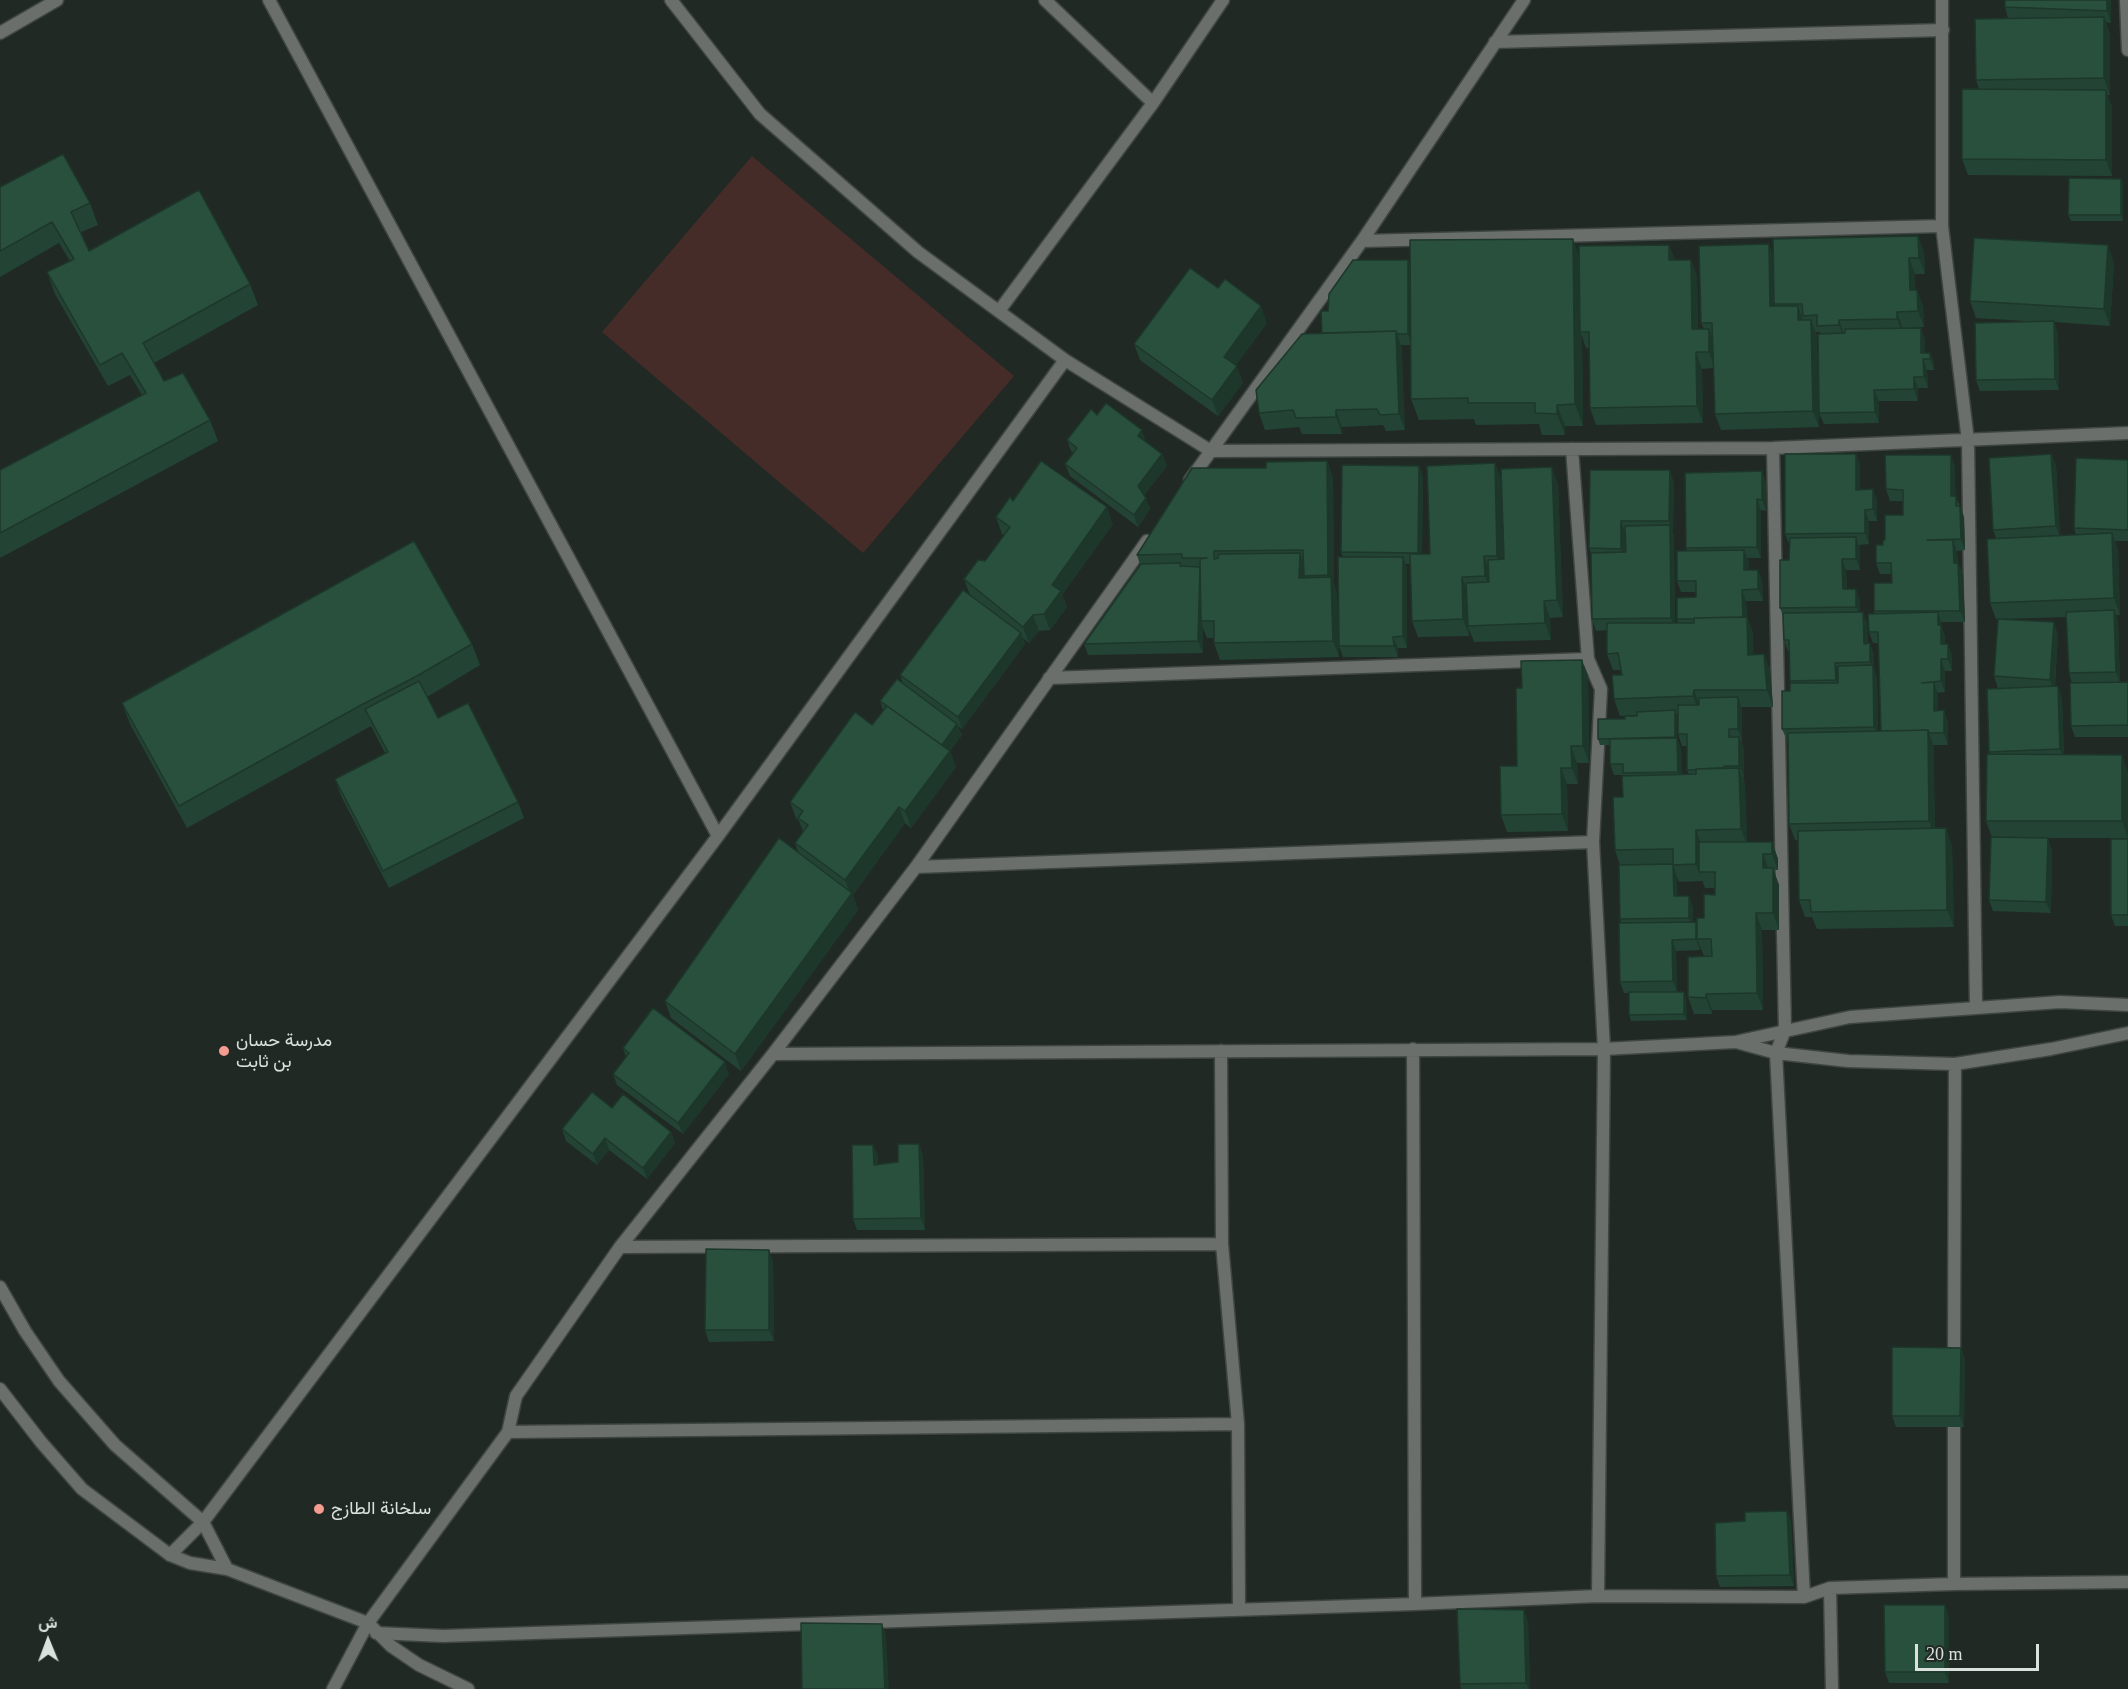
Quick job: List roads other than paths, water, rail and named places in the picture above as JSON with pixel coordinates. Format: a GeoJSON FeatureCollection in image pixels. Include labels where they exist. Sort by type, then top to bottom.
{"type":"FeatureCollection","features":[{"type":"Feature","properties":{"kind":"street"},"geometry":{"type":"LineString","coordinates":[[0,33],[57,0]]}},
{"type":"Feature","properties":{"kind":"street"},"geometry":{"type":"LineString","coordinates":[[269,0],[718,836]]}},
{"type":"Feature","properties":{"kind":"street"},"geometry":{"type":"LineString","coordinates":[[671,0],[760,114],[918,252],[1065,360],[1211,451],[1773,448],[2128,433]]}},
{"type":"Feature","properties":{"kind":"street"},"geometry":{"type":"LineString","coordinates":[[1045,0],[1153,103]]}},
{"type":"Feature","properties":{"kind":"street"},"geometry":{"type":"LineString","coordinates":[[999,311],[1153,103],[1223,0]]}},
{"type":"Feature","properties":{"kind":"street"},"geometry":{"type":"LineString","coordinates":[[1184,489],[1362,241],[1524,0]]}},
{"type":"Feature","properties":{"kind":"street"},"geometry":{"type":"LineString","coordinates":[[1942,0],[1942,226],[1968,441],[1976,1007]]}},
{"type":"Feature","properties":{"kind":"street"},"geometry":{"type":"LineString","coordinates":[[2126,0],[2128,50]]}},
{"type":"Feature","properties":{"kind":"street"},"geometry":{"type":"LineString","coordinates":[[1495,42],[1942,30]]}},
{"type":"Feature","properties":{"kind":"street"},"geometry":{"type":"LineString","coordinates":[[1362,241],[1942,226]]}},
{"type":"Feature","properties":{"kind":"street"},"geometry":{"type":"LineString","coordinates":[[170,1556],[204,1522],[718,836],[1065,360]]}},
{"type":"Feature","properties":{"kind":"street"},"geometry":{"type":"LineString","coordinates":[[1773,448],[1785,1030],[1776,1053],[1804,1597]]}},
{"type":"Feature","properties":{"kind":"street"},"geometry":{"type":"LineString","coordinates":[[1572,449],[1588,659],[1601,689],[1593,842],[1604,1049],[1598,1596]]}},
{"type":"Feature","properties":{"kind":"street"},"geometry":{"type":"LineString","coordinates":[[333,1689],[372,1628],[508,1432],[516,1396],[620,1247],[773,1054],[916,867],[1157,527]]}},
{"type":"Feature","properties":{"kind":"street"},"geometry":{"type":"LineString","coordinates":[[1048,678],[1588,659]]}},
{"type":"Feature","properties":{"kind":"street"},"geometry":{"type":"LineString","coordinates":[[916,867],[1593,842]]}},
{"type":"Feature","properties":{"kind":"street"},"geometry":{"type":"LineString","coordinates":[[773,1054],[1604,1049],[1735,1042],[1850,1017],[2060,1002],[2128,1005]]}},
{"type":"Feature","properties":{"kind":"street"},"geometry":{"type":"LineString","coordinates":[[1735,1042],[1776,1053],[1848,1061],[1955,1064],[2051,1049],[2128,1033]]}},
{"type":"Feature","properties":{"kind":"street"},"geometry":{"type":"LineString","coordinates":[[1413,1049],[1415,1604]]}},
{"type":"Feature","properties":{"kind":"street"},"geometry":{"type":"LineString","coordinates":[[1221,1051],[1222,1244],[1238,1424],[1239,1610]]}},
{"type":"Feature","properties":{"kind":"street"},"geometry":{"type":"LineString","coordinates":[[1954,1371],[1955,1064]]}},
{"type":"Feature","properties":{"kind":"street"},"geometry":{"type":"LineString","coordinates":[[620,1247],[1222,1244]]}},
{"type":"Feature","properties":{"kind":"street"},"geometry":{"type":"LineString","coordinates":[[0,1287],[25,1331],[59,1381],[115,1445],[204,1522],[227,1569]]}},
{"type":"Feature","properties":{"kind":"street"},"geometry":{"type":"LineString","coordinates":[[0,1389],[41,1442],[82,1489],[170,1556],[190,1563],[227,1569],[372,1628],[443,1636],[1598,1596],[1804,1597],[1830,1588],[2128,1582]]}},
{"type":"Feature","properties":{"kind":"street"},"geometry":{"type":"LineString","coordinates":[[1954,1395],[1954,1584]]}},
{"type":"Feature","properties":{"kind":"street"},"geometry":{"type":"LineString","coordinates":[[508,1432],[1238,1424]]}},
{"type":"Feature","properties":{"kind":"street"},"geometry":{"type":"LineString","coordinates":[[1830,1588],[1832,1689]]}},
{"type":"Feature","properties":{"kind":"street"},"geometry":{"type":"LineString","coordinates":[[372,1628],[391,1646],[419,1665],[468,1689]]}},
{"type":"Feature","properties":{"kind":"place","name":"مدرسة حسان بن ثابت"},"geometry":{"type":"Point","coordinates":[224,1051]}},
{"type":"Feature","properties":{"kind":"place","name":"سلخانة الطازج"},"geometry":{"type":"Point","coordinates":[319,1509]}}]}
